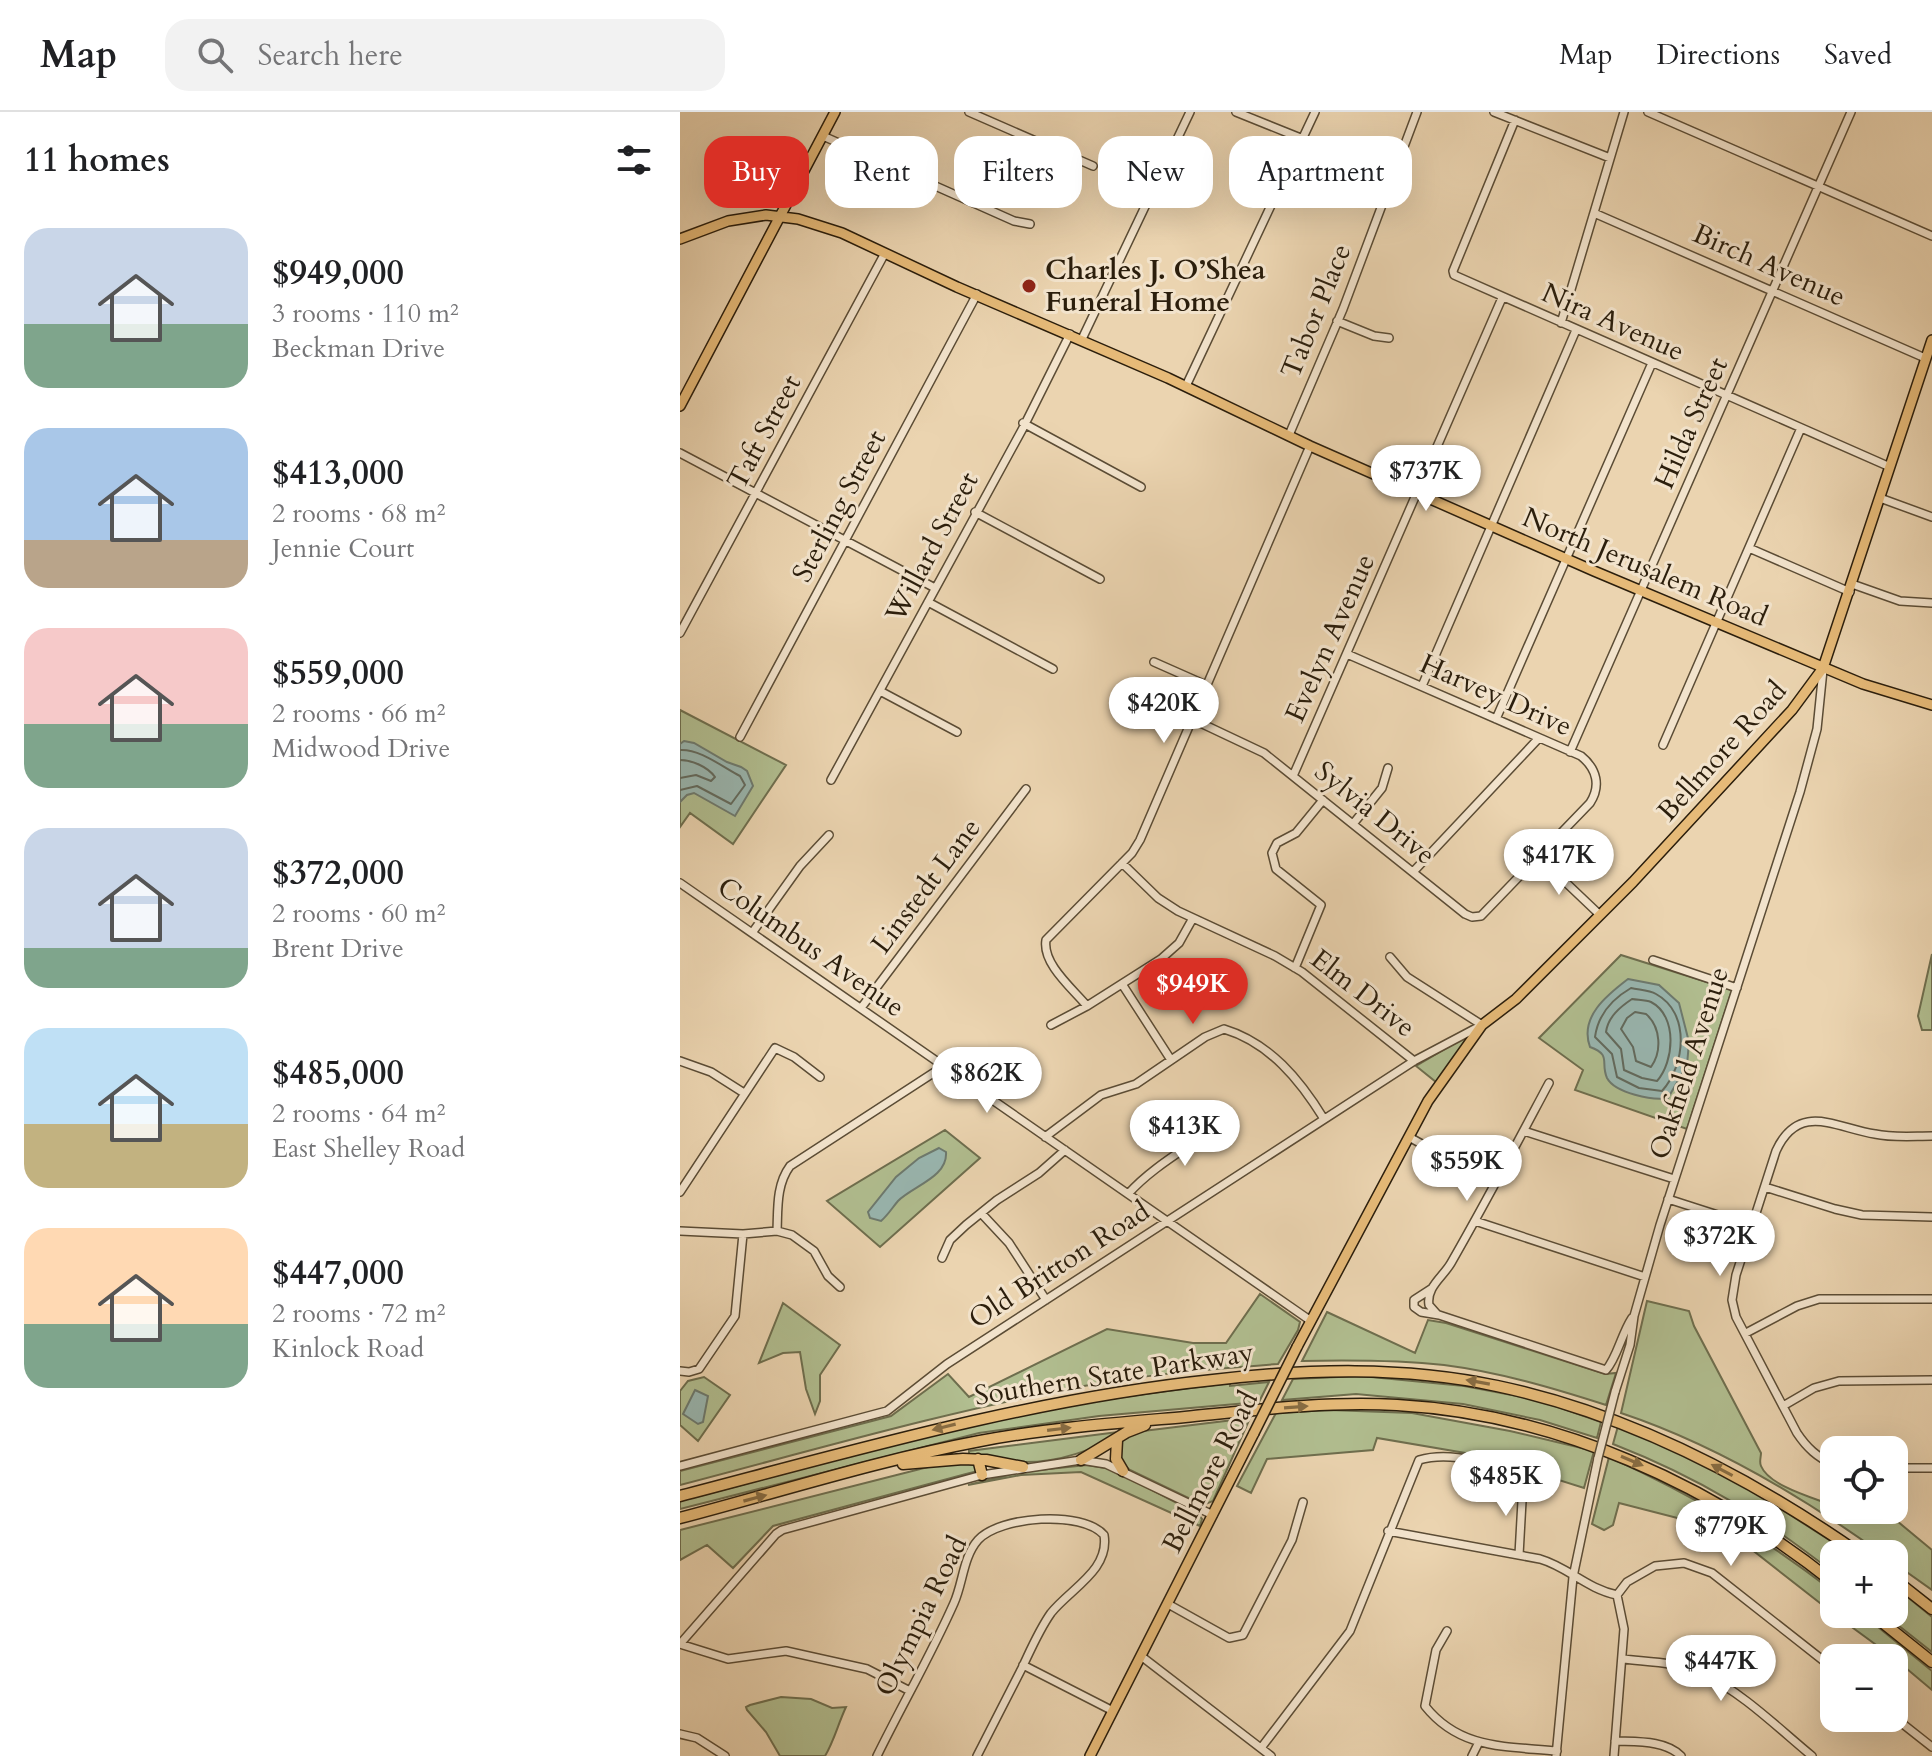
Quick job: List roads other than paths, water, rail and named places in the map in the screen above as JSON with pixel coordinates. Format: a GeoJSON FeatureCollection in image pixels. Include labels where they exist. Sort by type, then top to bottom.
{"type":"FeatureCollection","features":[{"type":"Feature","properties":{"kind":"highway","name":"Southern State Parkway"},"geometry":{"type":"LineString","coordinates":[[680,1496],[974,1420],[1068,1401],[1247,1376],[1371,1371],[1448,1377],[1494,1385],[1566,1404],[1641,1431],[1745,1482],[1838,1540]]}},
{"type":"Feature","properties":{"kind":"highway","name":"Southern State Parkway"},"geometry":{"type":"LineString","coordinates":[[680,1518],[981,1441],[1169,1418],[1361,1404],[1450,1410],[1520,1424],[1629,1460],[1702,1494],[1779,1542],[1820,1573]]}},
{"type":"Feature","properties":{"kind":"highway"},"geometry":{"type":"LineString","coordinates":[[1081,1460],[1134,1429],[1169,1418]]}},
{"type":"Feature","properties":{"kind":"highway"},"geometry":{"type":"LineString","coordinates":[[1117,1440],[1116,1459],[1123,1471]]}},
{"type":"Feature","properties":{"kind":"highway"},"geometry":{"type":"LineString","coordinates":[[873,1467],[978,1459],[1023,1467]]}},
{"type":"Feature","properties":{"kind":"highway"},"geometry":{"type":"LineString","coordinates":[[978,1459],[982,1475]]}},
{"type":"Feature","properties":{"kind":"highway"},"geometry":{"type":"LineString","coordinates":[[1908,1590],[1932,1609]]}},
{"type":"Feature","properties":{"kind":"highway"},"geometry":{"type":"LineString","coordinates":[[1890,1628],[1932,1662]]}},
{"type":"Feature","properties":{"kind":"main road"},"geometry":{"type":"LineString","coordinates":[[680,406],[835,112]]}},
{"type":"Feature","properties":{"kind":"main road","name":"North Jerusalem Road"},"geometry":{"type":"LineString","coordinates":[[680,239],[734,219],[761,215],[782,216],[842,233],[1186,386],[1310,446],[1566,558],[1823,668],[1932,705]]}},
{"type":"Feature","properties":{"kind":"main road","name":"Bellmore Road"},"geometry":{"type":"LineString","coordinates":[[1090,1756],[1297,1347],[1437,1087],[1482,1025],[1516,999],[1600,915],[1792,710],[1823,668],[1932,340]]}},
{"type":"Feature","properties":{"kind":"street"},"geometry":{"type":"LineString","coordinates":[[969,112],[1093,166]]}},
{"type":"Feature","properties":{"kind":"street"},"geometry":{"type":"LineString","coordinates":[[1082,339],[1190,112]]}},
{"type":"Feature","properties":{"kind":"street"},"geometry":{"type":"LineString","coordinates":[[1236,112],[1296,136]]}},
{"type":"Feature","properties":{"kind":"street"},"geometry":{"type":"LineString","coordinates":[[1304,136],[1315,112]]}},
{"type":"Feature","properties":{"kind":"street","name":"Tabor Place"},"geometry":{"type":"LineString","coordinates":[[1289,435],[1337,321],[1417,112]]}},
{"type":"Feature","properties":{"kind":"street"},"geometry":{"type":"LineString","coordinates":[[1494,112],[1610,158]]}},
{"type":"Feature","properties":{"kind":"street"},"geometry":{"type":"LineString","coordinates":[[1561,323],[1624,112]]}},
{"type":"Feature","properties":{"kind":"street"},"geometry":{"type":"LineString","coordinates":[[1648,112],[1932,236]]}},
{"type":"Feature","properties":{"kind":"street","name":"Hilda Street"},"geometry":{"type":"LineString","coordinates":[[1570,752],[1851,112]]}},
{"type":"Feature","properties":{"kind":"street","name":"Nira Avenue"},"geometry":{"type":"LineString","coordinates":[[1515,120],[1453,273],[1502,298],[1890,467]]}},
{"type":"Feature","properties":{"kind":"street"},"geometry":{"type":"LineString","coordinates":[[823,136],[1014,221],[1030,224]]}},
{"type":"Feature","properties":{"kind":"street"},"geometry":{"type":"LineString","coordinates":[[1186,386],[1270,208]]}},
{"type":"Feature","properties":{"kind":"street","name":"Birch Avenue"},"geometry":{"type":"LineString","coordinates":[[1594,213],[1925,358]]}},
{"type":"Feature","properties":{"kind":"street","name":"Taft Street"},"geometry":{"type":"LineString","coordinates":[[680,633],[885,253]]}},
{"type":"Feature","properties":{"kind":"street","name":"Sterling Street"},"geometry":{"type":"LineString","coordinates":[[740,737],[977,294]]}},
{"type":"Feature","properties":{"kind":"street","name":"Evelyn Avenue"},"geometry":{"type":"LineString","coordinates":[[1293,776],[1502,298]]}},
{"type":"Feature","properties":{"kind":"street"},"geometry":{"type":"LineString","coordinates":[[1337,321],[1374,336],[1389,338]]}},
{"type":"Feature","properties":{"kind":"street"},"geometry":{"type":"LineString","coordinates":[[1422,686],[1576,330]]}},
{"type":"Feature","properties":{"kind":"street","name":"Willard Street"},"geometry":{"type":"LineString","coordinates":[[831,780],[1070,334]]}},
{"type":"Feature","properties":{"kind":"street"},"geometry":{"type":"LineString","coordinates":[[1496,719],[1652,363]]}},
{"type":"Feature","properties":{"kind":"street"},"geometry":{"type":"LineString","coordinates":[[1023,423],[1141,487]]}},
{"type":"Feature","properties":{"kind":"street"},"geometry":{"type":"LineString","coordinates":[[1663,745],[1801,428]]}},
{"type":"Feature","properties":{"kind":"street"},"geometry":{"type":"LineString","coordinates":[[1087,1006],[1049,958],[1046,940],[1122,863],[1140,840],[1310,446]]}},
{"type":"Feature","properties":{"kind":"street"},"geometry":{"type":"LineString","coordinates":[[680,453],[935,588]]}},
{"type":"Feature","properties":{"kind":"street"},"geometry":{"type":"LineString","coordinates":[[1880,498],[1932,517]]}},
{"type":"Feature","properties":{"kind":"street"},"geometry":{"type":"LineString","coordinates":[[975,512],[1100,579]]}},
{"type":"Feature","properties":{"kind":"street"},"geometry":{"type":"LineString","coordinates":[[1749,548],[1851,588],[1900,601],[1932,603]]}},
{"type":"Feature","properties":{"kind":"street"},"geometry":{"type":"LineString","coordinates":[[928,602],[1053,669]]}},
{"type":"Feature","properties":{"kind":"street","name":"Harvey Drive"},"geometry":{"type":"LineString","coordinates":[[1347,654],[1589,762],[1596,774],[1593,799],[1539,857]]}},
{"type":"Feature","properties":{"kind":"street"},"geometry":{"type":"LineString","coordinates":[[1154,662],[1206,685]]}},
{"type":"Feature","properties":{"kind":"street","name":"Oakfield Avenue"},"geometry":{"type":"LineString","coordinates":[[1557,1754],[1573,1577],[1598,1458],[1630,1345],[1634,1316],[1674,1179],[1804,780],[1817,729],[1823,668]]}},
{"type":"Feature","properties":{"kind":"street"},"geometry":{"type":"LineString","coordinates":[[880,691],[957,732]]}},
{"type":"Feature","properties":{"kind":"street","name":"Sylvia Drive"},"geometry":{"type":"LineString","coordinates":[[1192,719],[1253,746],[1465,914],[1475,917],[1486,913],[1539,857]]}},
{"type":"Feature","properties":{"kind":"street"},"geometry":{"type":"LineString","coordinates":[[1413,872],[1538,739]]}},
{"type":"Feature","properties":{"kind":"street"},"geometry":{"type":"LineString","coordinates":[[1353,824],[1382,788],[1388,768]]}},
{"type":"Feature","properties":{"kind":"street","name":"Linstedt Lane"},"geometry":{"type":"LineString","coordinates":[[861,1008],[1026,789]]}},
{"type":"Feature","properties":{"kind":"street"},"geometry":{"type":"LineString","coordinates":[[1295,968],[1321,905],[1276,869],[1272,853],[1277,843],[1296,833],[1323,800]]}},
{"type":"Feature","properties":{"kind":"street"},"geometry":{"type":"LineString","coordinates":[[752,933],[800,866],[829,835]]}},
{"type":"Feature","properties":{"kind":"street"},"geometry":{"type":"LineString","coordinates":[[1539,857],[1600,915]]}},
{"type":"Feature","properties":{"kind":"street","name":"Elm Drive"},"geometry":{"type":"LineString","coordinates":[[1122,863],[1158,898],[1295,968],[1414,1061]]}},
{"type":"Feature","properties":{"kind":"street","name":"Columbus Avenue"},"geometry":{"type":"LineString","coordinates":[[680,883],[1311,1321]]}},
{"type":"Feature","properties":{"kind":"street"},"geometry":{"type":"LineString","coordinates":[[1051,1025],[1087,1006],[1173,950],[1193,918]]}},
{"type":"Feature","properties":{"kind":"street"},"geometry":{"type":"LineString","coordinates":[[1390,957],[1407,977],[1482,1025]]}},
{"type":"Feature","properties":{"kind":"street"},"geometry":{"type":"LineString","coordinates":[[1653,960],[1737,988]]}},
{"type":"Feature","properties":{"kind":"street"},"geometry":{"type":"LineString","coordinates":[[1122,984],[1171,1060]]}},
{"type":"Feature","properties":{"kind":"street","name":"Old Britton Road"},"geometry":{"type":"LineString","coordinates":[[680,1466],[891,1410],[938,1370],[1414,1061],[1482,1025]]}},
{"type":"Feature","properties":{"kind":"street"},"geometry":{"type":"LineString","coordinates":[[1045,1137],[1101,1095],[1136,1084],[1224,1029],[1259,1046],[1291,1071],[1324,1119]]}},
{"type":"Feature","properties":{"kind":"street"},"geometry":{"type":"LineString","coordinates":[[680,1192],[775,1048],[794,1057],[820,1077]]}},
{"type":"Feature","properties":{"kind":"street"},"geometry":{"type":"LineString","coordinates":[[680,1061],[711,1072],[744,1093]]}},
{"type":"Feature","properties":{"kind":"street"},"geometry":{"type":"LineString","coordinates":[[777,1231],[779,1190],[790,1166],[944,1066]]}},
{"type":"Feature","properties":{"kind":"street"},"geometry":{"type":"LineString","coordinates":[[1549,1083],[1448,1267],[1431,1289],[1416,1297],[1414,1307],[1421,1312],[1439,1315],[1606,1370],[1614,1359],[1622,1333],[1634,1316]]}},
{"type":"Feature","properties":{"kind":"street"},"geometry":{"type":"LineString","coordinates":[[1820,1458],[1806,1446],[1783,1406],[1736,1317],[1732,1292],[1776,1151],[1790,1129],[1814,1120],[1880,1135],[1932,1136]]}},
{"type":"Feature","properties":{"kind":"street"},"geometry":{"type":"LineString","coordinates":[[1128,1194],[1143,1177],[1199,1141],[1223,1121]]}},
{"type":"Feature","properties":{"kind":"street"},"geometry":{"type":"LineString","coordinates":[[1524,1131],[1674,1179]]}},
{"type":"Feature","properties":{"kind":"street"},"geometry":{"type":"LineString","coordinates":[[1409,1137],[1494,1184]]}},
{"type":"Feature","properties":{"kind":"street"},"geometry":{"type":"LineString","coordinates":[[942,1258],[950,1240],[1065,1150]]}},
{"type":"Feature","properties":{"kind":"street"},"geometry":{"type":"LineString","coordinates":[[1765,1187],[1862,1215],[1932,1217]]}},
{"type":"Feature","properties":{"kind":"street"},"geometry":{"type":"LineString","coordinates":[[1668,1199],[1752,1226]]}},
{"type":"Feature","properties":{"kind":"street"},"geometry":{"type":"LineString","coordinates":[[981,1213],[1009,1243],[1046,1300]]}},
{"type":"Feature","properties":{"kind":"street"},"geometry":{"type":"LineString","coordinates":[[1475,1221],[1645,1277]]}},
{"type":"Feature","properties":{"kind":"street"},"geometry":{"type":"LineString","coordinates":[[680,1231],[743,1234],[777,1231],[792,1235],[809,1246],[828,1276],[840,1287]]}},
{"type":"Feature","properties":{"kind":"street"},"geometry":{"type":"LineString","coordinates":[[680,1371],[699,1369],[735,1316],[743,1234]]}},
{"type":"Feature","properties":{"kind":"street"},"geometry":{"type":"LineString","coordinates":[[1431,1289],[1429,1305],[1439,1315]]}},
{"type":"Feature","properties":{"kind":"street"},"geometry":{"type":"LineString","coordinates":[[1746,1333],[1810,1301],[1838,1298],[1932,1299]]}},
{"type":"Feature","properties":{"kind":"street"},"geometry":{"type":"LineString","coordinates":[[1783,1406],[1814,1388],[1839,1381],[1932,1380]]}},
{"type":"Feature","properties":{"kind":"street"},"geometry":{"type":"LineString","coordinates":[[1261,1748],[1350,1631],[1419,1460],[1432,1456],[1473,1461],[1512,1474],[1523,1483],[1519,1555]]}},
{"type":"Feature","properties":{"kind":"street"},"geometry":{"type":"LineString","coordinates":[[910,1691],[867,1669],[786,1651],[728,1659],[680,1644],[782,1530],[982,1475],[1081,1460],[1106,1464],[1213,1515]]}},
{"type":"Feature","properties":{"kind":"street"},"geometry":{"type":"LineString","coordinates":[[1908,1468],[1932,1468]]}},
{"type":"Feature","properties":{"kind":"street"},"geometry":{"type":"LineString","coordinates":[[1168,1604],[1229,1638],[1243,1635],[1292,1540],[1303,1502]]}},
{"type":"Feature","properties":{"kind":"street","name":"Olympia Road"},"geometry":{"type":"LineString","coordinates":[[877,1756],[956,1600],[967,1563],[981,1537],[1005,1526],[1050,1518],[1075,1520],[1102,1531],[1105,1548],[1091,1575],[1051,1614],[1023,1665]]}},
{"type":"Feature","properties":{"kind":"street"},"geometry":{"type":"LineString","coordinates":[[1388,1531],[1553,1563],[1594,1588],[1617,1595]]}},
{"type":"Feature","properties":{"kind":"street"},"geometry":{"type":"LineString","coordinates":[[1617,1595],[1627,1582],[1655,1566],[1684,1563],[1712,1573],[1820,1658]]}},
{"type":"Feature","properties":{"kind":"street"},"geometry":{"type":"LineString","coordinates":[[1614,1756],[1623,1659],[1623,1622],[1617,1595]]}},
{"type":"Feature","properties":{"kind":"street"},"geometry":{"type":"LineString","coordinates":[[1447,1631],[1436,1650],[1425,1706],[1436,1720],[1478,1744],[1557,1754]]}},
{"type":"Feature","properties":{"kind":"street"},"geometry":{"type":"LineString","coordinates":[[1141,1656],[1271,1756]]}},
{"type":"Feature","properties":{"kind":"street"},"geometry":{"type":"LineString","coordinates":[[1623,1659],[1669,1663],[1701,1672],[1733,1692],[1812,1756]]}},
{"type":"Feature","properties":{"kind":"street"},"geometry":{"type":"LineString","coordinates":[[977,1756],[1023,1665],[1113,1711]]}},
{"type":"Feature","properties":{"kind":"street"},"geometry":{"type":"LineString","coordinates":[[1908,1728],[1932,1747]]}},
{"type":"Feature","properties":{"kind":"street"},"geometry":{"type":"LineString","coordinates":[[680,1734],[697,1738],[725,1756]]}},
{"type":"Feature","properties":{"kind":"street"},"geometry":{"type":"LineString","coordinates":[[1615,1741],[1659,1744],[1681,1756]]}},
{"type":"Feature","properties":{"kind":"street"},"geometry":{"type":"LineString","coordinates":[[1472,1756],[1478,1744]]}},
{"type":"Feature","properties":{"kind":"water"},"geometry":{"type":"Polygon","coordinates":[[[684,741],[694,743],[747,771],[753,786],[735,816],[694,793],[680,802],[680,744],[684,741]]]}},
{"type":"Feature","properties":{"kind":"water"},"geometry":{"type":"Polygon","coordinates":[[[1628,979],[1659,985],[1679,1003],[1689,1042],[1687,1065],[1668,1098],[1644,1097],[1618,1088],[1607,1078],[1601,1053],[1590,1047],[1588,1026],[1597,1008],[1628,979]]]}},
{"type":"Feature","properties":{"kind":"water"},"geometry":{"type":"Polygon","coordinates":[[[939,1148],[946,1152],[945,1161],[936,1175],[898,1201],[881,1221],[870,1218],[868,1212],[896,1177],[919,1158],[939,1148]]]}},
{"type":"Feature","properties":{"kind":"water"},"geometry":{"type":"Polygon","coordinates":[[[695,1390],[708,1396],[703,1422],[698,1424],[683,1414],[695,1390]]]}},
{"type":"Feature","properties":{"kind":"place","name":"Charles J. O’Shea Funeral Home"},"geometry":{"type":"Point","coordinates":[1029,286]}}]}
